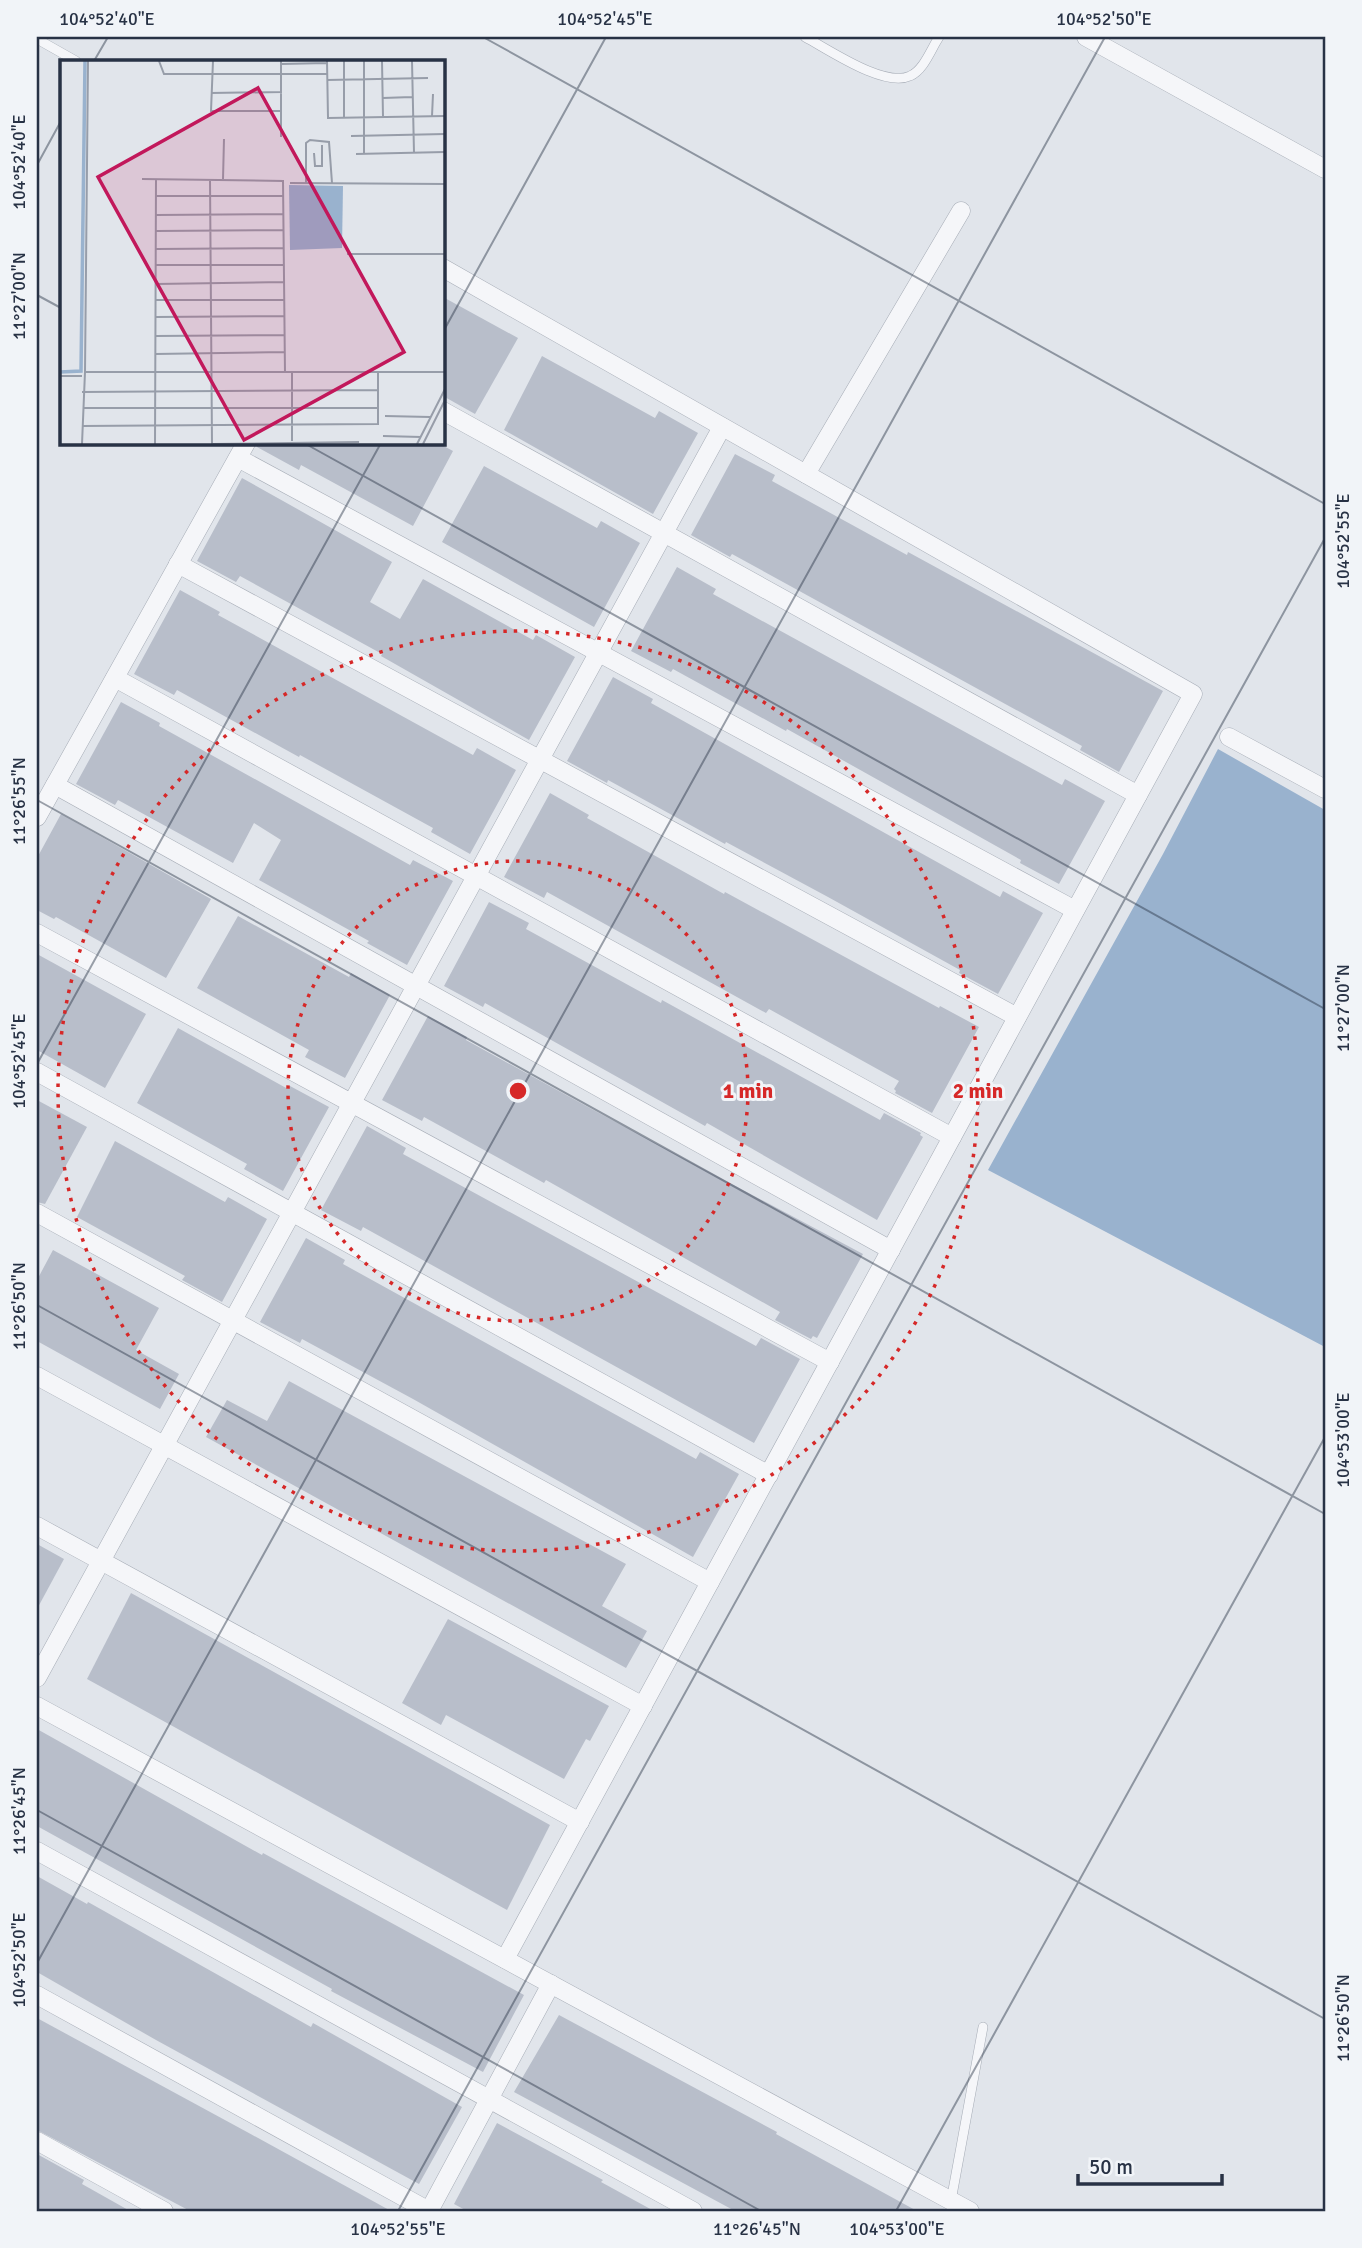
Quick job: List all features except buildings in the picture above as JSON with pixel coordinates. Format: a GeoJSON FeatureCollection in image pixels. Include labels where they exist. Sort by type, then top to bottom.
{"type":"FeatureCollection","features":[{"type":"Feature","properties":{"kind":"street"},"geometry":{"type":"LineString","coordinates":[[1086,37],[1325,169]]}},
{"type":"Feature","properties":{"kind":"street"},"geometry":{"type":"LineString","coordinates":[[806,474],[961,211]]}},
{"type":"Feature","properties":{"kind":"street"},"geometry":{"type":"LineString","coordinates":[[444,269],[1193,694],[505,1959]]}},
{"type":"Feature","properties":{"kind":"street"},"geometry":{"type":"LineString","coordinates":[[444,412],[1138,795]]}},
{"type":"Feature","properties":{"kind":"street"},"geometry":{"type":"LineString","coordinates":[[37,1678],[722,427]]}},
{"type":"Feature","properties":{"kind":"street"},"geometry":{"type":"LineString","coordinates":[[37,817],[242,450],[598,653],[1075,910]]}},
{"type":"Feature","properties":{"kind":"street"},"geometry":{"type":"LineString","coordinates":[[178,564],[1017,1017]]}},
{"type":"Feature","properties":{"kind":"street"},"geometry":{"type":"LineString","coordinates":[[114,678],[952,1137]]}},
{"type":"Feature","properties":{"kind":"street"},"geometry":{"type":"LineString","coordinates":[[1229,737],[1325,789]]}},
{"type":"Feature","properties":{"kind":"street"},"geometry":{"type":"LineString","coordinates":[[55,785],[891,1250]]}},
{"type":"Feature","properties":{"kind":"street"},"geometry":{"type":"LineString","coordinates":[[37,933],[830,1362]]}},
{"type":"Feature","properties":{"kind":"street"},"geometry":{"type":"LineString","coordinates":[[37,1072],[769,1475]]}},
{"type":"Feature","properties":{"kind":"street"},"geometry":{"type":"LineString","coordinates":[[37,1213],[710,1582]]}},
{"type":"Feature","properties":{"kind":"street"},"geometry":{"type":"LineString","coordinates":[[37,1377],[643,1706]]}},
{"type":"Feature","properties":{"kind":"street"},"geometry":{"type":"LineString","coordinates":[[37,1527],[580,1822]]}},
{"type":"Feature","properties":{"kind":"street"},"geometry":{"type":"LineString","coordinates":[[37,1706],[970,2211]]}},
{"type":"Feature","properties":{"kind":"street"},"geometry":{"type":"LineString","coordinates":[[37,1851],[693,2211]]}},
{"type":"Feature","properties":{"kind":"street"},"geometry":{"type":"LineString","coordinates":[[37,1995],[429,2211],[551,1984]]}},
{"type":"Feature","properties":{"kind":"street"},"geometry":{"type":"LineString","coordinates":[[37,2141],[164,2211]]}},
{"type":"Feature","properties":{"kind":"lane"},"geometry":{"type":"LineString","coordinates":[[805,37],[869,71],[892,78],[909,77],[920,68],[939,37]]}},
{"type":"Feature","properties":{"kind":"lane"},"geometry":{"type":"LineString","coordinates":[[37,39],[74,60]]}},
{"type":"Feature","properties":{"kind":"lane"},"geometry":{"type":"LineString","coordinates":[[951,2201],[982,2027]]}},
{"type":"Feature","properties":{"kind":"water"},"geometry":{"type":"Polygon","coordinates":[[[1218,749],[1325,810],[1325,1347],[988,1170],[1218,749]]]}}]}
